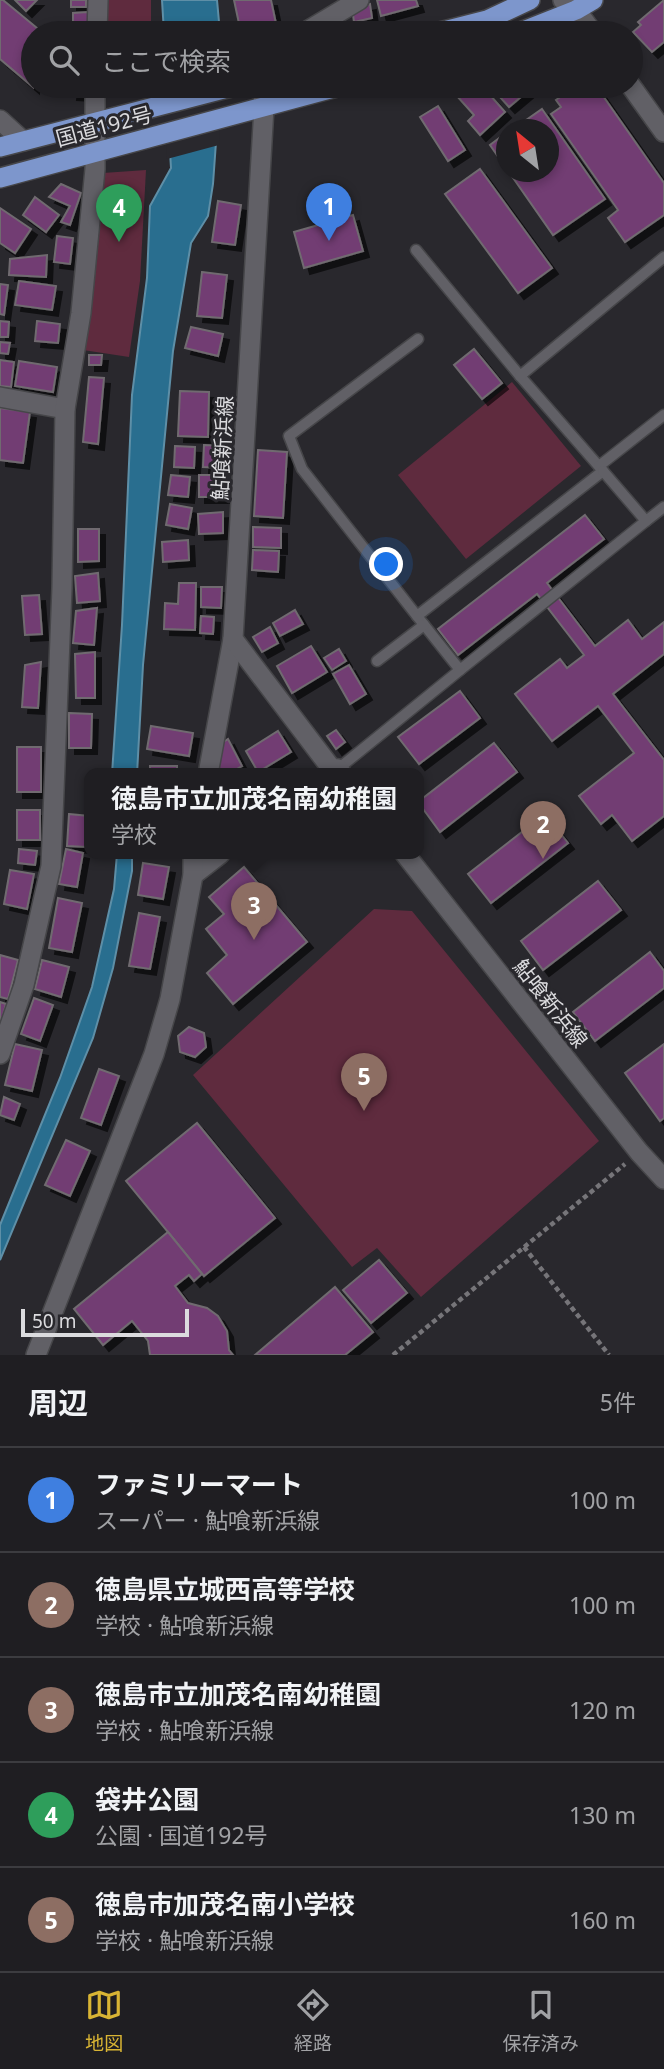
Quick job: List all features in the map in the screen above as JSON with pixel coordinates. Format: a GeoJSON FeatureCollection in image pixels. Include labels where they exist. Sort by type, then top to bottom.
{"type":"FeatureCollection","features":[{"type":"Feature","properties":{"kind":"highway"},"geometry":{"type":"LineString","coordinates":[[483,21],[530,0]]}},
{"type":"Feature","properties":{"kind":"highway"},"geometry":{"type":"LineString","coordinates":[[542,21],[577,3]]}},
{"type":"Feature","properties":{"kind":"highway","name":"国道192号"},"geometry":{"type":"LineString","coordinates":[[0,147],[190,98]]}},
{"type":"Feature","properties":{"kind":"highway","name":"国道192号"},"geometry":{"type":"LineString","coordinates":[[0,178],[297,98]]}},
{"type":"Feature","properties":{"kind":"street"},"geometry":{"type":"LineString","coordinates":[[97,21],[98,0]]}},
{"type":"Feature","properties":{"kind":"street"},"geometry":{"type":"LineString","coordinates":[[324,21],[359,0]]}},
{"type":"Feature","properties":{"kind":"street"},"geometry":{"type":"LineString","coordinates":[[577,3],[587,21]]}},
{"type":"Feature","properties":{"kind":"street"},"geometry":{"type":"LineString","coordinates":[[0,1054],[24,985],[51,866],[62,588],[65,409],[81,313],[96,152],[93,123],[94,98]]}},
{"type":"Feature","properties":{"kind":"street","name":"鮎喰新浜線"},"geometry":{"type":"LineString","coordinates":[[209,768],[233,639],[264,98]]}},
{"type":"Feature","properties":{"kind":"street"},"geometry":{"type":"LineString","coordinates":[[640,98],[664,132]]}},
{"type":"Feature","properties":{"kind":"street"},"geometry":{"type":"LineString","coordinates":[[0,120],[23,141]]}},
{"type":"Feature","properties":{"kind":"street"},"geometry":{"type":"LineString","coordinates":[[0,397],[65,409]]}},
{"type":"Feature","properties":{"kind":"street"},"geometry":{"type":"LineString","coordinates":[[233,639],[332,768]]}},
{"type":"Feature","properties":{"kind":"street"},"geometry":{"type":"LineString","coordinates":[[36,1355],[154,1054],[170,999],[193,875],[193,859]]}},
{"type":"Feature","properties":{"kind":"street"},"geometry":{"type":"LineString","coordinates":[[193,875],[214,859]]}},
{"type":"Feature","properties":{"kind":"street","name":"鮎喰新浜線"},"geometry":{"type":"LineString","coordinates":[[409,859],[639,1152],[664,1179]]}},
{"type":"Feature","properties":{"kind":"lane"},"geometry":{"type":"LineString","coordinates":[[416,250],[520,376],[646,521]]}},
{"type":"Feature","properties":{"kind":"lane"},"geometry":{"type":"LineString","coordinates":[[520,376],[664,257]]}},
{"type":"Feature","properties":{"kind":"lane"},"geometry":{"type":"LineString","coordinates":[[418,339],[289,436],[302,469],[460,670]]}},
{"type":"Feature","properties":{"kind":"lane"},"geometry":{"type":"LineString","coordinates":[[377,661],[421,620],[664,415]]}},
{"type":"Feature","properties":{"kind":"lane"},"geometry":{"type":"LineString","coordinates":[[338,768],[664,507]]}},
{"type":"Feature","properties":{"kind":"path"},"geometry":{"type":"LineString","coordinates":[[393,1355],[639,1152]]}},
{"type":"Feature","properties":{"kind":"path"},"geometry":{"type":"LineString","coordinates":[[524,1247],[609,1355]]}},
{"type":"Feature","properties":{"kind":"shaded area"},"geometry":{"type":"Polygon","coordinates":[[[102,0],[151,0],[151,21],[101,21],[102,0]]]}},
{"type":"Feature","properties":{"kind":"shaded area"},"geometry":{"type":"Polygon","coordinates":[[[146,170],[140,281],[129,357],[83,350],[103,173],[146,170]]]}},
{"type":"Feature","properties":{"kind":"shaded area"},"geometry":{"type":"Polygon","coordinates":[[[512,382],[581,466],[466,559],[398,475],[512,382]]]}},
{"type":"Feature","properties":{"kind":"shaded area"},"geometry":{"type":"Polygon","coordinates":[[[374,909],[412,911],[599,1141],[421,1297],[377,1248],[352,1267],[193,1075],[374,909]]]}},
{"type":"Feature","properties":{"kind":"water"},"geometry":{"type":"Polygon","coordinates":[[[162,0],[217,0],[219,21],[163,21],[162,0]]]}},
{"type":"Feature","properties":{"kind":"water"},"geometry":{"type":"Polygon","coordinates":[[[167,98],[219,98],[208,216],[191,243],[173,351],[143,665],[137,768],[112,768],[132,395],[147,278],[150,206],[171,168],[167,98]]]}},
{"type":"Feature","properties":{"kind":"water"},"geometry":{"type":"Polygon","coordinates":[[[117,859],[132,859],[113,968],[93,1038],[0,1260],[0,1225],[60,1078],[92,987],[114,889],[117,859]]]}},
{"type":"Feature","properties":{"kind":"pier"},"geometry":{"type":"Polygon","coordinates":[[[164,98],[222,98],[219,145],[167,159],[164,98]]]}},
{"type":"Feature","properties":{"kind":"building"},"geometry":{"type":"Polygon","coordinates":[[[0,0],[3,0],[28,21],[21,21],[21,77],[0,59],[0,0]]]}},
{"type":"Feature","properties":{"kind":"building"},"geometry":{"type":"Polygon","coordinates":[[[15,0],[37,0],[26,11],[15,0]]]}},
{"type":"Feature","properties":{"kind":"building"},"geometry":{"type":"Polygon","coordinates":[[[71,0],[86,0],[86,7],[71,7],[71,0]]]}},
{"type":"Feature","properties":{"kind":"building"},"geometry":{"type":"Polygon","coordinates":[[[234,0],[271,0],[275,21],[238,21],[234,0]]]}},
{"type":"Feature","properties":{"kind":"building"},"geometry":{"type":"Polygon","coordinates":[[[377,0],[416,0],[418,6],[381,16],[377,0]]]}},
{"type":"Feature","properties":{"kind":"building"},"geometry":{"type":"Polygon","coordinates":[[[664,0],[664,42],[652,52],[643,43],[643,21],[639,21],[664,0]]]}},
{"type":"Feature","properties":{"kind":"building"},"geometry":{"type":"Polygon","coordinates":[[[370,4],[372,18],[354,21],[352,8],[370,4]]]}},
{"type":"Feature","properties":{"kind":"building"},"geometry":{"type":"Polygon","coordinates":[[[88,12],[88,21],[73,21],[73,13],[88,12]]]}},
{"type":"Feature","properties":{"kind":"building"},"geometry":{"type":"Polygon","coordinates":[[[459,98],[493,98],[505,112],[480,135],[468,121],[474,115],[459,98]]]}},
{"type":"Feature","properties":{"kind":"building"},"geometry":{"type":"Polygon","coordinates":[[[501,98],[520,98],[509,107],[501,98]]]}},
{"type":"Feature","properties":{"kind":"building"},"geometry":{"type":"Polygon","coordinates":[[[559,98],[604,98],[664,183],[664,215],[625,242],[608,218],[618,210],[559,125],[559,119],[554,119],[551,114],[561,107],[556,100],[559,98]]]}},
{"type":"Feature","properties":{"kind":"building"},"geometry":{"type":"Polygon","coordinates":[[[438,106],[465,150],[448,161],[420,117],[438,106]]]}},
{"type":"Feature","properties":{"kind":"building"},"geometry":{"type":"Polygon","coordinates":[[[542,109],[549,119],[528,119],[542,109]]]}},
{"type":"Feature","properties":{"kind":"building"},"geometry":{"type":"Polygon","coordinates":[[[559,133],[605,199],[553,235],[516,182],[559,182],[559,133]]]}},
{"type":"Feature","properties":{"kind":"building"},"geometry":{"type":"Polygon","coordinates":[[[496,140],[496,154],[490,145],[496,140]]]}},
{"type":"Feature","properties":{"kind":"building"},"geometry":{"type":"Polygon","coordinates":[[[480,169],[552,268],[518,293],[445,194],[480,169]]]}},
{"type":"Feature","properties":{"kind":"building"},"geometry":{"type":"Polygon","coordinates":[[[61,184],[81,193],[70,225],[61,222],[70,206],[49,197],[61,184]]]}},
{"type":"Feature","properties":{"kind":"building"},"geometry":{"type":"Polygon","coordinates":[[[35,197],[59,215],[46,232],[23,215],[35,197]]]}},
{"type":"Feature","properties":{"kind":"building"},"geometry":{"type":"Polygon","coordinates":[[[218,201],[241,205],[235,245],[212,242],[218,201]]]}},
{"type":"Feature","properties":{"kind":"building"},"geometry":{"type":"Polygon","coordinates":[[[0,208],[31,229],[15,253],[0,243],[0,208]]]}},
{"type":"Feature","properties":{"kind":"building"},"geometry":{"type":"Polygon","coordinates":[[[353,215],[363,251],[304,268],[294,232],[353,215]]]}},
{"type":"Feature","properties":{"kind":"building"},"geometry":{"type":"Polygon","coordinates":[[[57,236],[73,238],[70,264],[54,262],[57,236]]]}},
{"type":"Feature","properties":{"kind":"building"},"geometry":{"type":"Polygon","coordinates":[[[47,255],[46,277],[9,275],[10,259],[47,255]]]}},
{"type":"Feature","properties":{"kind":"building"},"geometry":{"type":"Polygon","coordinates":[[[202,272],[227,275],[222,318],[197,316],[202,272]]]}},
{"type":"Feature","properties":{"kind":"building"},"geometry":{"type":"Polygon","coordinates":[[[19,281],[56,286],[52,310],[15,305],[19,281]]]}},
{"type":"Feature","properties":{"kind":"building"},"geometry":{"type":"Polygon","coordinates":[[[0,284],[8,285],[4,315],[0,314],[0,284]]]}},
{"type":"Feature","properties":{"kind":"building"},"geometry":{"type":"Polygon","coordinates":[[[0,321],[9,322],[8,337],[0,337],[0,321]]]}},
{"type":"Feature","properties":{"kind":"building"},"geometry":{"type":"Polygon","coordinates":[[[37,321],[60,324],[58,343],[35,341],[37,321]]]}},
{"type":"Feature","properties":{"kind":"building"},"geometry":{"type":"Polygon","coordinates":[[[191,327],[223,334],[218,356],[185,348],[191,327]]]}},
{"type":"Feature","properties":{"kind":"building"},"geometry":{"type":"Polygon","coordinates":[[[0,342],[10,343],[8,354],[0,353],[0,342]]]}},
{"type":"Feature","properties":{"kind":"building"},"geometry":{"type":"Polygon","coordinates":[[[474,349],[502,383],[482,399],[454,365],[474,349]]]}},
{"type":"Feature","properties":{"kind":"building"},"geometry":{"type":"Polygon","coordinates":[[[89,355],[102,355],[101,365],[89,365],[89,355]]]}},
{"type":"Feature","properties":{"kind":"building"},"geometry":{"type":"Polygon","coordinates":[[[0,360],[14,362],[11,387],[0,386],[0,360]]]}},
{"type":"Feature","properties":{"kind":"building"},"geometry":{"type":"Polygon","coordinates":[[[19,361],[57,367],[53,392],[15,386],[19,361]]]}},
{"type":"Feature","properties":{"kind":"building"},"geometry":{"type":"Polygon","coordinates":[[[89,377],[104,378],[98,444],[83,442],[89,377]]]}},
{"type":"Feature","properties":{"kind":"building"},"geometry":{"type":"Polygon","coordinates":[[[180,391],[209,392],[208,437],[178,436],[180,391]]]}},
{"type":"Feature","properties":{"kind":"building"},"geometry":{"type":"Polygon","coordinates":[[[0,408],[30,412],[23,463],[0,460],[0,408]]]}},
{"type":"Feature","properties":{"kind":"building"},"geometry":{"type":"Polygon","coordinates":[[[204,445],[225,446],[225,468],[203,467],[204,445]]]}},
{"type":"Feature","properties":{"kind":"building"},"geometry":{"type":"Polygon","coordinates":[[[175,446],[195,447],[194,468],[174,467],[175,446]]]}},
{"type":"Feature","properties":{"kind":"building"},"geometry":{"type":"Polygon","coordinates":[[[258,450],[287,452],[283,518],[254,516],[258,450]]]}},
{"type":"Feature","properties":{"kind":"building"},"geometry":{"type":"Polygon","coordinates":[[[171,475],[190,477],[188,497],[168,495],[171,475]]]}},
{"type":"Feature","properties":{"kind":"building"},"geometry":{"type":"Polygon","coordinates":[[[199,475],[224,475],[224,497],[199,497],[199,475]]]}},
{"type":"Feature","properties":{"kind":"building"},"geometry":{"type":"Polygon","coordinates":[[[170,504],[192,508],[188,529],[166,525],[170,504]]]}},
{"type":"Feature","properties":{"kind":"building"},"geometry":{"type":"Polygon","coordinates":[[[223,512],[223,533],[199,534],[198,514],[223,512]]]}},
{"type":"Feature","properties":{"kind":"building"},"geometry":{"type":"Polygon","coordinates":[[[585,515],[604,539],[547,583],[595,646],[628,620],[642,639],[664,622],[664,654],[613,694],[664,760],[664,816],[632,841],[612,815],[601,824],[579,796],[634,753],[598,706],[552,741],[515,694],[560,659],[567,668],[584,655],[537,594],[458,655],[438,629],[585,515]]]}},
{"type":"Feature","properties":{"kind":"building"},"geometry":{"type":"Polygon","coordinates":[[[253,527],[281,528],[281,548],[253,547],[253,527]]]}},
{"type":"Feature","properties":{"kind":"building"},"geometry":{"type":"Polygon","coordinates":[[[78,529],[99,529],[99,561],[78,562],[78,529]]]}},
{"type":"Feature","properties":{"kind":"building"},"geometry":{"type":"Polygon","coordinates":[[[188,540],[189,560],[163,562],[162,542],[188,540]]]}},
{"type":"Feature","properties":{"kind":"building"},"geometry":{"type":"Polygon","coordinates":[[[253,550],[279,551],[278,572],[252,570],[253,550]]]}},
{"type":"Feature","properties":{"kind":"building"},"geometry":{"type":"Polygon","coordinates":[[[98,573],[100,601],[77,603],[75,576],[98,573]]]}},
{"type":"Feature","properties":{"kind":"building"},"geometry":{"type":"Polygon","coordinates":[[[179,583],[196,583],[195,630],[164,629],[165,603],[178,604],[179,583]]]}},
{"type":"Feature","properties":{"kind":"building"},"geometry":{"type":"Polygon","coordinates":[[[201,587],[222,587],[221,608],[201,607],[201,587]]]}},
{"type":"Feature","properties":{"kind":"building"},"geometry":{"type":"Polygon","coordinates":[[[39,595],[42,634],[25,635],[22,596],[39,595]]]}},
{"type":"Feature","properties":{"kind":"building"},"geometry":{"type":"Polygon","coordinates":[[[97,608],[94,645],[73,643],[76,611],[97,608]]]}},
{"type":"Feature","properties":{"kind":"building"},"geometry":{"type":"Polygon","coordinates":[[[295,610],[303,624],[280,636],[273,623],[295,610]]]}},
{"type":"Feature","properties":{"kind":"building"},"geometry":{"type":"Polygon","coordinates":[[[201,616],[214,617],[213,634],[200,633],[201,616]]]}},
{"type":"Feature","properties":{"kind":"building"},"geometry":{"type":"Polygon","coordinates":[[[270,627],[278,643],[262,652],[253,637],[270,627]]]}},
{"type":"Feature","properties":{"kind":"building"},"geometry":{"type":"Polygon","coordinates":[[[311,646],[327,672],[292,693],[277,666],[311,646]]]}},
{"type":"Feature","properties":{"kind":"building"},"geometry":{"type":"Polygon","coordinates":[[[339,649],[346,661],[332,670],[324,658],[339,649]]]}},
{"type":"Feature","properties":{"kind":"building"},"geometry":{"type":"Polygon","coordinates":[[[95,652],[95,698],[76,698],[75,654],[95,652]]]}},
{"type":"Feature","properties":{"kind":"building"},"geometry":{"type":"Polygon","coordinates":[[[41,662],[38,708],[22,707],[25,665],[41,662]]]}},
{"type":"Feature","properties":{"kind":"building"},"geometry":{"type":"Polygon","coordinates":[[[349,665],[366,694],[350,704],[333,674],[349,665]]]}},
{"type":"Feature","properties":{"kind":"building"},"geometry":{"type":"Polygon","coordinates":[[[460,691],[480,718],[419,764],[398,737],[460,691]]]}},
{"type":"Feature","properties":{"kind":"building"},"geometry":{"type":"Polygon","coordinates":[[[69,713],[92,714],[91,748],[69,748],[69,713]]]}},
{"type":"Feature","properties":{"kind":"building"},"geometry":{"type":"Polygon","coordinates":[[[151,726],[193,733],[189,756],[147,749],[151,726]]]}},
{"type":"Feature","properties":{"kind":"building"},"geometry":{"type":"Polygon","coordinates":[[[336,730],[345,742],[336,749],[327,736],[336,730]]]}},
{"type":"Feature","properties":{"kind":"building"},"geometry":{"type":"Polygon","coordinates":[[[278,731],[291,752],[265,768],[256,768],[246,751],[278,731]]]}},
{"type":"Feature","properties":{"kind":"building"},"geometry":{"type":"Polygon","coordinates":[[[228,739],[242,766],[217,768],[222,743],[228,739]]]}},
{"type":"Feature","properties":{"kind":"building"},"geometry":{"type":"Polygon","coordinates":[[[494,743],[517,772],[440,832],[424,810],[424,797],[494,743]]]}},
{"type":"Feature","properties":{"kind":"building"},"geometry":{"type":"Polygon","coordinates":[[[17,747],[41,747],[41,792],[17,792],[17,747]]]}},
{"type":"Feature","properties":{"kind":"building"},"geometry":{"type":"Polygon","coordinates":[[[150,766],[177,766],[177,768],[150,766]]]}},
{"type":"Feature","properties":{"kind":"building"},"geometry":{"type":"Polygon","coordinates":[[[17,810],[40,810],[40,840],[17,840],[17,810]]]}},
{"type":"Feature","properties":{"kind":"building"},"geometry":{"type":"Polygon","coordinates":[[[69,814],[84,816],[84,847],[67,846],[69,814]]]}},
{"type":"Feature","properties":{"kind":"building"},"geometry":{"type":"Polygon","coordinates":[[[545,814],[568,843],[491,903],[468,874],[545,814]]]}},
{"type":"Feature","properties":{"kind":"building"},"geometry":{"type":"Polygon","coordinates":[[[19,849],[37,851],[35,865],[18,863],[19,849]]]}},
{"type":"Feature","properties":{"kind":"building"},"geometry":{"type":"Polygon","coordinates":[[[66,849],[83,853],[77,887],[59,884],[66,849]]]}},
{"type":"Feature","properties":{"kind":"building"},"geometry":{"type":"Polygon","coordinates":[[[143,863],[169,867],[163,899],[138,895],[143,863]]]}},
{"type":"Feature","properties":{"kind":"building"},"geometry":{"type":"Polygon","coordinates":[[[244,867],[307,942],[233,1004],[207,973],[227,955],[206,929],[224,914],[209,897],[244,867]]]}},
{"type":"Feature","properties":{"kind":"building"},"geometry":{"type":"Polygon","coordinates":[[[10,870],[34,874],[27,909],[4,904],[10,870]]]}},
{"type":"Feature","properties":{"kind":"building"},"geometry":{"type":"Polygon","coordinates":[[[598,881],[621,910],[543,970],[521,941],[598,881]]]}},
{"type":"Feature","properties":{"kind":"building"},"geometry":{"type":"Polygon","coordinates":[[[58,898],[82,903],[72,952],[49,948],[58,898]]]}},
{"type":"Feature","properties":{"kind":"building"},"geometry":{"type":"Polygon","coordinates":[[[139,913],[160,917],[150,969],[129,966],[139,913]]]}},
{"type":"Feature","properties":{"kind":"building"},"geometry":{"type":"Polygon","coordinates":[[[650,952],[664,971],[664,988],[595,1041],[573,1012],[650,952]]]}},
{"type":"Feature","properties":{"kind":"building"},"geometry":{"type":"Polygon","coordinates":[[[0,955],[18,960],[8,999],[0,997],[0,955]]]}},
{"type":"Feature","properties":{"kind":"building"},"geometry":{"type":"Polygon","coordinates":[[[42,960],[69,967],[61,997],[35,989],[42,960]]]}},
{"type":"Feature","properties":{"kind":"building"},"geometry":{"type":"Polygon","coordinates":[[[34,998],[53,1005],[40,1041],[21,1034],[34,998]]]}},
{"type":"Feature","properties":{"kind":"building"},"geometry":{"type":"Polygon","coordinates":[[[0,1002],[6,1004],[0,1027],[0,1002]]]}},
{"type":"Feature","properties":{"kind":"building"},"geometry":{"type":"Polygon","coordinates":[[[189,1027],[204,1033],[206,1047],[195,1057],[180,1052],[178,1036],[189,1027]]]}},
{"type":"Feature","properties":{"kind":"building"},"geometry":{"type":"Polygon","coordinates":[[[15,1044],[42,1050],[32,1091],[5,1085],[15,1044]]]}},
{"type":"Feature","properties":{"kind":"building"},"geometry":{"type":"Polygon","coordinates":[[[664,1044],[664,1118],[660,1121],[625,1073],[664,1044]]]}},
{"type":"Feature","properties":{"kind":"building"},"geometry":{"type":"Polygon","coordinates":[[[99,1069],[119,1076],[101,1125],[81,1118],[99,1069]]]}},
{"type":"Feature","properties":{"kind":"building"},"geometry":{"type":"Polygon","coordinates":[[[4,1097],[20,1104],[14,1120],[0,1115],[4,1097]]]}},
{"type":"Feature","properties":{"kind":"building"},"geometry":{"type":"Polygon","coordinates":[[[197,1123],[275,1218],[204,1276],[126,1181],[197,1123]]]}},
{"type":"Feature","properties":{"kind":"building"},"geometry":{"type":"Polygon","coordinates":[[[66,1140],[90,1151],[70,1196],[45,1185],[66,1140]]]}},
{"type":"Feature","properties":{"kind":"building"},"geometry":{"type":"Polygon","coordinates":[[[168,1232],[202,1274],[194,1281],[189,1275],[175,1286],[188,1303],[207,1308],[218,1316],[227,1331],[229,1350],[233,1355],[150,1355],[148,1341],[132,1321],[103,1345],[74,1309],[168,1232]]]}},
{"type":"Feature","properties":{"kind":"building"},"geometry":{"type":"Polygon","coordinates":[[[379,1260],[407,1293],[371,1323],[343,1290],[379,1260]]]}},
{"type":"Feature","properties":{"kind":"building"},"geometry":{"type":"Polygon","coordinates":[[[335,1287],[373,1332],[345,1355],[255,1355],[335,1287]]]}},
{"type":"Feature","properties":{"kind":"place","name":"ファミリーマート"},"geometry":{"type":"Point","coordinates":[329,241]}},
{"type":"Feature","properties":{"kind":"place","name":"袋井公園"},"geometry":{"type":"Point","coordinates":[119,242]}},
{"type":"Feature","properties":{"kind":"place","name":"徳島県立城西高等学校"},"geometry":{"type":"Point","coordinates":[543,859]}},
{"type":"Feature","properties":{"kind":"place","name":"徳島市立加茂名南幼稚園"},"geometry":{"type":"Point","coordinates":[254,940]}},
{"type":"Feature","properties":{"kind":"place","name":"徳島市加茂名南小学校"},"geometry":{"type":"Point","coordinates":[364,1111]}}]}
